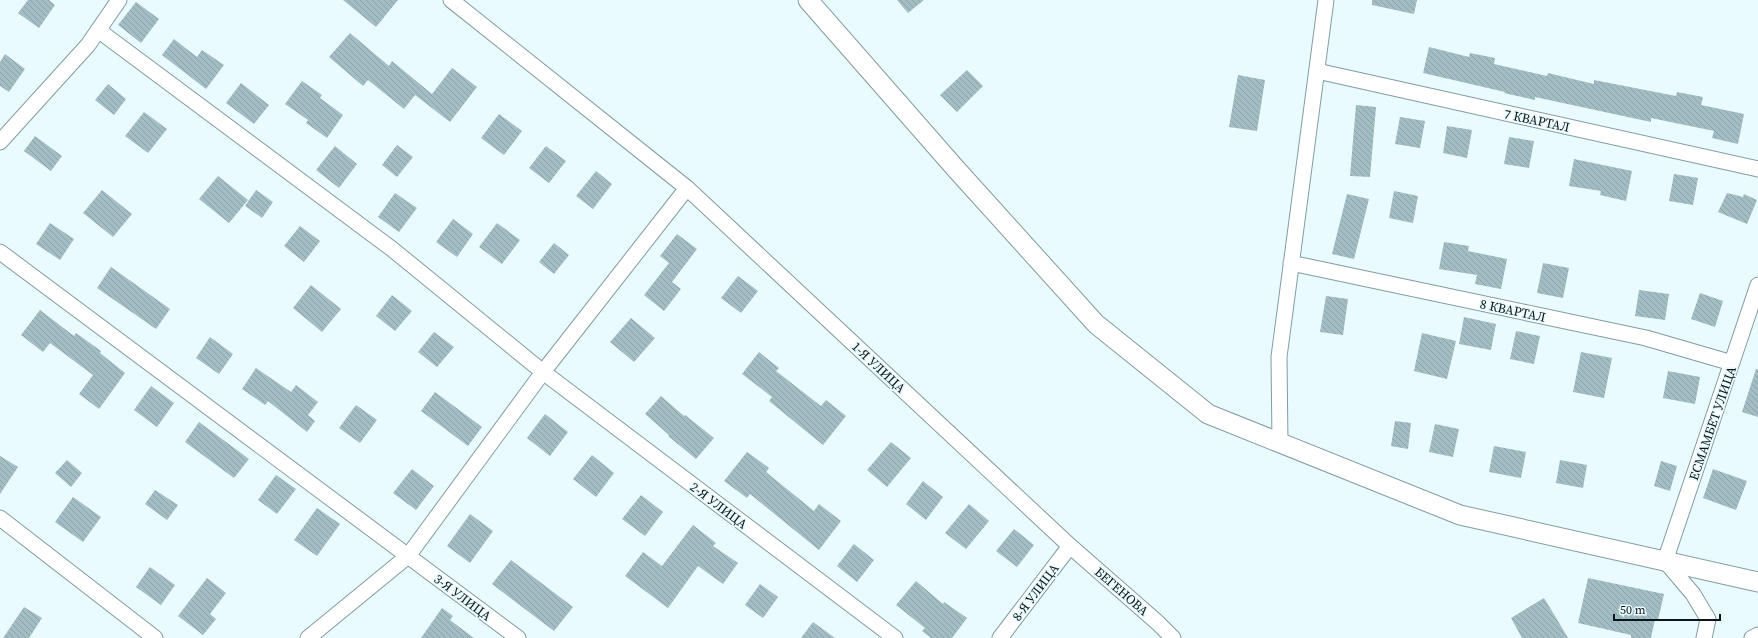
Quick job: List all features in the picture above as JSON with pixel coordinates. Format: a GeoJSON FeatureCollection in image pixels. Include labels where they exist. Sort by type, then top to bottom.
{"type":"FeatureCollection","features":[{"type":"Feature","properties":{"kind":"main road"},"geometry":{"type":"LineString","coordinates":[[808,0],[956,169],[1096,324],[1208,414],[1460,515],[1758,582]]}},
{"type":"Feature","properties":{"kind":"street"},"geometry":{"type":"LineString","coordinates":[[0,142],[88,45],[119,0]]}},
{"type":"Feature","properties":{"kind":"street","name":"1-Я УЛИЦА"},"geometry":{"type":"LineString","coordinates":[[452,0],[687,188],[1070,546]]}},
{"type":"Feature","properties":{"kind":"street"},"geometry":{"type":"LineString","coordinates":[[1280,443],[1279,357],[1326,0]]}},
{"type":"Feature","properties":{"kind":"street","name":"2-Я УЛИЦА"},"geometry":{"type":"LineString","coordinates":[[98,30],[392,249],[543,372],[895,638]]}},
{"type":"Feature","properties":{"kind":"street","name":"7 КВАРТАЛ"},"geometry":{"type":"LineString","coordinates":[[1317,71],[1758,169]]}},
{"type":"Feature","properties":{"kind":"street"},"geometry":{"type":"LineString","coordinates":[[308,638],[408,556],[543,372],[687,188]]}},
{"type":"Feature","properties":{"kind":"street","name":"3-Я УЛИЦА"},"geometry":{"type":"LineString","coordinates":[[0,252],[518,638]]}},
{"type":"Feature","properties":{"kind":"street","name":"8 КВАРТАЛ"},"geometry":{"type":"LineString","coordinates":[[1292,263],[1646,338],[1732,363]]}},
{"type":"Feature","properties":{"kind":"street","name":"ЕСМАМБЕТ УЛИЦА"},"geometry":{"type":"LineString","coordinates":[[1665,561],[1758,285]]}},
{"type":"Feature","properties":{"kind":"street"},"geometry":{"type":"LineString","coordinates":[[0,518],[155,638]]}},
{"type":"Feature","properties":{"kind":"street","name":"8-Я УЛИЦА"},"geometry":{"type":"LineString","coordinates":[[1000,638],[1070,546]]}},
{"type":"Feature","properties":{"kind":"street","name":"БЕГЕНОВА"},"geometry":{"type":"LineString","coordinates":[[1070,546],[1173,638]]}},
{"type":"Feature","properties":{"kind":"street"},"geometry":{"type":"LineString","coordinates":[[1665,561],[1693,594],[1708,619],[1704,638]]}},
{"type":"Feature","properties":{"kind":"street"},"geometry":{"type":"LineString","coordinates":[[1752,638],[1758,635]]}},
{"type":"Feature","properties":{"kind":"building"},"geometry":{"type":"Polygon","coordinates":[[[28,0],[49,0],[55,5],[39,28],[18,13],[28,0]]]}},
{"type":"Feature","properties":{"kind":"building"},"geometry":{"type":"Polygon","coordinates":[[[343,0],[398,0],[376,27],[343,0]]]}},
{"type":"Feature","properties":{"kind":"building"},"geometry":{"type":"Polygon","coordinates":[[[897,0],[924,0],[908,13],[897,0]]]}},
{"type":"Feature","properties":{"kind":"building"},"geometry":{"type":"Polygon","coordinates":[[[1372,0],[1417,0],[1414,14],[1372,5],[1372,0]]]}},
{"type":"Feature","properties":{"kind":"building"},"geometry":{"type":"Polygon","coordinates":[[[136,2],[159,19],[141,43],[118,25],[136,2]]]}},
{"type":"Feature","properties":{"kind":"building"},"geometry":{"type":"Polygon","coordinates":[[[350,33],[389,66],[392,61],[432,94],[452,68],[477,87],[450,122],[415,95],[404,109],[368,80],[363,86],[329,57],[350,33]]]}},
{"type":"Feature","properties":{"kind":"building"},"geometry":{"type":"Polygon","coordinates":[[[174,39],[197,57],[202,50],[224,65],[206,89],[162,55],[174,39]]]}},
{"type":"Feature","properties":{"kind":"building"},"geometry":{"type":"Polygon","coordinates":[[[1429,47],[1469,57],[1470,53],[1495,58],[1494,64],[1547,76],[1548,73],[1594,84],[1594,80],[1676,96],[1677,92],[1703,97],[1701,105],[1744,114],[1738,144],[1712,138],[1714,131],[1651,118],[1651,122],[1535,97],[1535,100],[1423,73],[1429,47]]]}},
{"type":"Feature","properties":{"kind":"building"},"geometry":{"type":"Polygon","coordinates":[[[5,54],[25,69],[9,92],[0,86],[0,62],[5,54]]]}},
{"type":"Feature","properties":{"kind":"building"},"geometry":{"type":"Polygon","coordinates":[[[967,70],[983,86],[957,112],[940,95],[967,70]]]}},
{"type":"Feature","properties":{"kind":"building"},"geometry":{"type":"Polygon","coordinates":[[[1238,75],[1265,80],[1257,131],[1229,127],[1238,75]]]}},
{"type":"Feature","properties":{"kind":"building"},"geometry":{"type":"Polygon","coordinates":[[[302,81],[322,95],[320,98],[343,115],[327,138],[306,123],[308,120],[285,104],[302,81]]]}},
{"type":"Feature","properties":{"kind":"building"},"geometry":{"type":"Polygon","coordinates":[[[241,83],[269,105],[254,124],[226,103],[241,83]]]}},
{"type":"Feature","properties":{"kind":"building"},"geometry":{"type":"Polygon","coordinates":[[[108,84],[126,99],[114,115],[95,100],[108,84]]]}},
{"type":"Feature","properties":{"kind":"building"},"geometry":{"type":"Polygon","coordinates":[[[1356,105],[1376,107],[1370,177],[1350,176],[1356,105]]]}},
{"type":"Feature","properties":{"kind":"building"},"geometry":{"type":"Polygon","coordinates":[[[144,112],[167,129],[148,153],[125,136],[144,112]]]}},
{"type":"Feature","properties":{"kind":"building"},"geometry":{"type":"Polygon","coordinates":[[[499,114],[522,131],[504,155],[481,138],[499,114]]]}},
{"type":"Feature","properties":{"kind":"building"},"geometry":{"type":"Polygon","coordinates":[[[1400,117],[1425,121],[1420,148],[1395,144],[1400,117]]]}},
{"type":"Feature","properties":{"kind":"building"},"geometry":{"type":"Polygon","coordinates":[[[1447,126],[1472,130],[1467,158],[1443,153],[1447,126]]]}},
{"type":"Feature","properties":{"kind":"building"},"geometry":{"type":"Polygon","coordinates":[[[35,136],[62,156],[51,171],[24,151],[35,136]]]}},
{"type":"Feature","properties":{"kind":"building"},"geometry":{"type":"Polygon","coordinates":[[[1509,137],[1534,141],[1529,168],[1504,164],[1509,137]]]}},
{"type":"Feature","properties":{"kind":"building"},"geometry":{"type":"Polygon","coordinates":[[[397,145],[413,157],[397,177],[382,165],[397,145]]]}},
{"type":"Feature","properties":{"kind":"building"},"geometry":{"type":"Polygon","coordinates":[[[335,146],[357,164],[339,188],[316,170],[335,146]]]}},
{"type":"Feature","properties":{"kind":"building"},"geometry":{"type":"Polygon","coordinates":[[[546,146],[566,161],[549,183],[529,168],[546,146]]]}},
{"type":"Feature","properties":{"kind":"building"},"geometry":{"type":"Polygon","coordinates":[[[1574,159],[1632,171],[1626,201],[1600,195],[1601,191],[1569,186],[1574,159]]]}},
{"type":"Feature","properties":{"kind":"building"},"geometry":{"type":"Polygon","coordinates":[[[596,171],[612,184],[593,209],[576,196],[596,171]]]}},
{"type":"Feature","properties":{"kind":"building"},"geometry":{"type":"Polygon","coordinates":[[[1674,174],[1698,178],[1693,205],[1669,201],[1674,174]]]}},
{"type":"Feature","properties":{"kind":"building"},"geometry":{"type":"Polygon","coordinates":[[[218,176],[248,200],[229,223],[199,199],[218,176]]]}},
{"type":"Feature","properties":{"kind":"building"},"geometry":{"type":"Polygon","coordinates":[[[102,190],[132,214],[113,237],[83,213],[102,190]]]}},
{"type":"Feature","properties":{"kind":"building"},"geometry":{"type":"Polygon","coordinates":[[[256,190],[273,202],[262,218],[245,206],[256,190]]]}},
{"type":"Feature","properties":{"kind":"building"},"geometry":{"type":"Polygon","coordinates":[[[1394,191],[1418,196],[1413,223],[1389,218],[1394,191]]]}},
{"type":"Feature","properties":{"kind":"building"},"geometry":{"type":"Polygon","coordinates":[[[395,193],[417,208],[399,232],[378,217],[395,193]]]}},
{"type":"Feature","properties":{"kind":"building"},"geometry":{"type":"Polygon","coordinates":[[[1727,193],[1743,197],[1744,194],[1757,200],[1747,224],[1718,212],[1727,193]]]}},
{"type":"Feature","properties":{"kind":"building"},"geometry":{"type":"Polygon","coordinates":[[[1347,194],[1369,199],[1354,259],[1332,254],[1347,194]]]}},
{"type":"Feature","properties":{"kind":"building"},"geometry":{"type":"Polygon","coordinates":[[[453,219],[473,234],[457,257],[436,242],[453,219]]]}},
{"type":"Feature","properties":{"kind":"building"},"geometry":{"type":"Polygon","coordinates":[[[50,223],[74,239],[60,260],[36,244],[50,223]]]}},
{"type":"Feature","properties":{"kind":"building"},"geometry":{"type":"Polygon","coordinates":[[[497,223],[520,240],[502,264],[479,247],[497,223]]]}},
{"type":"Feature","properties":{"kind":"building"},"geometry":{"type":"Polygon","coordinates":[[[300,226],[320,241],[304,262],[284,246],[300,226]]]}},
{"type":"Feature","properties":{"kind":"building"},"geometry":{"type":"Polygon","coordinates":[[[677,234],[697,249],[672,282],[681,289],[664,311],[644,295],[669,263],[660,256],[677,234]]]}},
{"type":"Feature","properties":{"kind":"building"},"geometry":{"type":"Polygon","coordinates":[[[1444,242],[1469,246],[1468,251],[1507,259],[1501,289],[1475,284],[1477,275],[1439,269],[1444,242]]]}},
{"type":"Feature","properties":{"kind":"building"},"geometry":{"type":"Polygon","coordinates":[[[554,243],[569,255],[554,274],[539,262],[554,243]]]}},
{"type":"Feature","properties":{"kind":"building"},"geometry":{"type":"Polygon","coordinates":[[[1543,263],[1569,268],[1563,298],[1537,293],[1543,263]]]}},
{"type":"Feature","properties":{"kind":"building"},"geometry":{"type":"Polygon","coordinates":[[[111,267],[170,309],[156,329],[97,288],[111,267]]]}},
{"type":"Feature","properties":{"kind":"building"},"geometry":{"type":"Polygon","coordinates":[[[738,276],[758,291],[741,313],[721,298],[738,276]]]}},
{"type":"Feature","properties":{"kind":"building"},"geometry":{"type":"Polygon","coordinates":[[[311,285],[341,309],[322,332],[293,308],[311,285]]]}},
{"type":"Feature","properties":{"kind":"building"},"geometry":{"type":"Polygon","coordinates":[[[1639,290],[1669,294],[1665,320],[1635,316],[1639,290]]]}},
{"type":"Feature","properties":{"kind":"building"},"geometry":{"type":"Polygon","coordinates":[[[1700,293],[1723,301],[1715,327],[1691,319],[1700,293]]]}},
{"type":"Feature","properties":{"kind":"building"},"geometry":{"type":"Polygon","coordinates":[[[392,295],[412,311],[395,331],[376,316],[392,295]]]}},
{"type":"Feature","properties":{"kind":"building"},"geometry":{"type":"Polygon","coordinates":[[[1326,296],[1348,299],[1343,335],[1320,332],[1326,296]]]}},
{"type":"Feature","properties":{"kind":"building"},"geometry":{"type":"Polygon","coordinates":[[[40,310],[74,336],[76,333],[101,351],[100,353],[125,373],[99,409],[79,394],[93,375],[50,343],[43,352],[21,335],[40,310]]]}},
{"type":"Feature","properties":{"kind":"building"},"geometry":{"type":"Polygon","coordinates":[[[1464,317],[1496,324],[1491,350],[1459,344],[1464,317]]]}},
{"type":"Feature","properties":{"kind":"building"},"geometry":{"type":"Polygon","coordinates":[[[631,318],[655,338],[634,362],[610,342],[631,318]]]}},
{"type":"Feature","properties":{"kind":"building"},"geometry":{"type":"Polygon","coordinates":[[[1516,331],[1540,336],[1534,364],[1510,359],[1516,331]]]}},
{"type":"Feature","properties":{"kind":"building"},"geometry":{"type":"Polygon","coordinates":[[[434,332],[454,347],[437,367],[418,352],[434,332]]]}},
{"type":"Feature","properties":{"kind":"building"},"geometry":{"type":"Polygon","coordinates":[[[1422,333],[1456,341],[1447,379],[1414,371],[1422,333]]]}},
{"type":"Feature","properties":{"kind":"building"},"geometry":{"type":"Polygon","coordinates":[[[210,337],[233,354],[219,374],[196,358],[210,337]]]}},
{"type":"Feature","properties":{"kind":"building"},"geometry":{"type":"Polygon","coordinates":[[[759,352],[779,368],[776,371],[821,406],[826,400],[846,416],[823,445],[769,401],[772,397],[742,374],[759,352]]]}},
{"type":"Feature","properties":{"kind":"building"},"geometry":{"type":"Polygon","coordinates":[[[1581,352],[1612,358],[1604,398],[1573,392],[1581,352]]]}},
{"type":"Feature","properties":{"kind":"building"},"geometry":{"type":"Polygon","coordinates":[[[256,368],[291,392],[296,385],[318,402],[308,415],[315,421],[307,432],[268,401],[265,405],[242,389],[256,368]]]}},
{"type":"Feature","properties":{"kind":"building"},"geometry":{"type":"Polygon","coordinates":[[[1756,369],[1758,369],[1758,417],[1742,412],[1756,369]]]}},
{"type":"Feature","properties":{"kind":"building"},"geometry":{"type":"Polygon","coordinates":[[[1668,371],[1700,377],[1695,404],[1663,398],[1668,371]]]}},
{"type":"Feature","properties":{"kind":"building"},"geometry":{"type":"Polygon","coordinates":[[[151,386],[174,403],[157,427],[134,410],[151,386]]]}},
{"type":"Feature","properties":{"kind":"building"},"geometry":{"type":"Polygon","coordinates":[[[435,392],[482,427],[468,446],[421,411],[435,392]]]}},
{"type":"Feature","properties":{"kind":"building"},"geometry":{"type":"Polygon","coordinates":[[[661,396],[684,416],[685,415],[714,438],[696,459],[668,436],[669,435],[645,414],[661,396]]]}},
{"type":"Feature","properties":{"kind":"building"},"geometry":{"type":"Polygon","coordinates":[[[356,405],[377,420],[360,443],[339,428],[356,405]]]}},
{"type":"Feature","properties":{"kind":"building"},"geometry":{"type":"Polygon","coordinates":[[[545,414],[568,432],[550,456],[527,438],[545,414]]]}},
{"type":"Feature","properties":{"kind":"building"},"geometry":{"type":"Polygon","coordinates":[[[1395,421],[1411,423],[1408,449],[1391,446],[1395,421]]]}},
{"type":"Feature","properties":{"kind":"building"},"geometry":{"type":"Polygon","coordinates":[[[199,422],[249,459],[234,478],[185,442],[199,422]]]}},
{"type":"Feature","properties":{"kind":"building"},"geometry":{"type":"Polygon","coordinates":[[[1435,424],[1459,429],[1453,457],[1429,452],[1435,424]]]}},
{"type":"Feature","properties":{"kind":"building"},"geometry":{"type":"Polygon","coordinates":[[[891,442],[911,458],[887,487],[867,470],[891,442]]]}},
{"type":"Feature","properties":{"kind":"building"},"geometry":{"type":"Polygon","coordinates":[[[1494,446],[1526,452],[1521,478],[1489,472],[1494,446]]]}},
{"type":"Feature","properties":{"kind":"building"},"geometry":{"type":"Polygon","coordinates":[[[747,452],[769,468],[766,472],[814,511],[819,504],[841,521],[819,550],[750,494],[747,498],[724,481],[747,452]]]}},
{"type":"Feature","properties":{"kind":"building"},"geometry":{"type":"Polygon","coordinates":[[[592,455],[614,473],[596,497],[573,479],[592,455]]]}},
{"type":"Feature","properties":{"kind":"building"},"geometry":{"type":"Polygon","coordinates":[[[0,456],[18,467],[0,494],[0,456]]]}},
{"type":"Feature","properties":{"kind":"building"},"geometry":{"type":"Polygon","coordinates":[[[67,460],[82,473],[71,487],[55,473],[67,460]]]}},
{"type":"Feature","properties":{"kind":"building"},"geometry":{"type":"Polygon","coordinates":[[[1560,460],[1587,465],[1583,488],[1556,483],[1560,460]]]}},
{"type":"Feature","properties":{"kind":"building"},"geometry":{"type":"Polygon","coordinates":[[[1661,461],[1677,466],[1670,491],[1654,486],[1661,461]]]}},
{"type":"Feature","properties":{"kind":"building"},"geometry":{"type":"Polygon","coordinates":[[[412,469],[434,486],[416,510],[393,493],[412,469]]]}},
{"type":"Feature","properties":{"kind":"building"},"geometry":{"type":"Polygon","coordinates":[[[1713,469],[1747,481],[1736,510],[1703,498],[1713,469]]]}},
{"type":"Feature","properties":{"kind":"building"},"geometry":{"type":"Polygon","coordinates":[[[276,475],[296,489],[277,514],[258,500],[276,475]]]}},
{"type":"Feature","properties":{"kind":"building"},"geometry":{"type":"Polygon","coordinates":[[[923,481],[943,497],[926,520],[906,504],[923,481]]]}},
{"type":"Feature","properties":{"kind":"building"},"geometry":{"type":"Polygon","coordinates":[[[155,490],[178,505],[167,520],[145,504],[155,490]]]}},
{"type":"Feature","properties":{"kind":"building"},"geometry":{"type":"Polygon","coordinates":[[[641,495],[663,512],[645,536],[622,519],[641,495]]]}},
{"type":"Feature","properties":{"kind":"building"},"geometry":{"type":"Polygon","coordinates":[[[73,497],[101,517],[83,542],[55,522],[73,497]]]}},
{"type":"Feature","properties":{"kind":"building"},"geometry":{"type":"Polygon","coordinates":[[[969,504],[989,521],[966,549],[945,533],[969,504]]]}},
{"type":"Feature","properties":{"kind":"building"},"geometry":{"type":"Polygon","coordinates":[[[317,508],[340,524],[317,556],[294,540],[317,508]]]}},
{"type":"Feature","properties":{"kind":"building"},"geometry":{"type":"Polygon","coordinates":[[[470,514],[493,531],[470,563],[447,546],[470,514]]]}},
{"type":"Feature","properties":{"kind":"building"},"geometry":{"type":"Polygon","coordinates":[[[693,525],[716,543],[713,546],[738,563],[723,584],[698,566],[668,608],[625,576],[643,552],[662,566],[693,525]]]}},
{"type":"Feature","properties":{"kind":"building"},"geometry":{"type":"Polygon","coordinates":[[[1014,529],[1034,545],[1017,567],[996,551],[1014,529]]]}},
{"type":"Feature","properties":{"kind":"building"},"geometry":{"type":"Polygon","coordinates":[[[854,544],[874,560],[857,582],[837,566],[854,544]]]}},
{"type":"Feature","properties":{"kind":"building"},"geometry":{"type":"Polygon","coordinates":[[[511,560],[573,607],[554,631],[492,584],[511,560]]]}},
{"type":"Feature","properties":{"kind":"building"},"geometry":{"type":"Polygon","coordinates":[[[150,567],[175,585],[161,605],[136,587],[150,567]]]}},
{"type":"Feature","properties":{"kind":"building"},"geometry":{"type":"Polygon","coordinates":[[[207,578],[226,593],[210,614],[216,619],[203,635],[178,616],[207,578]]]}},
{"type":"Feature","properties":{"kind":"building"},"geometry":{"type":"Polygon","coordinates":[[[1588,578],[1664,594],[1658,620],[1655,619],[1651,638],[1631,638],[1631,635],[1578,623],[1588,578]]]}},
{"type":"Feature","properties":{"kind":"building"},"geometry":{"type":"Polygon","coordinates":[[[916,581],[943,604],[944,602],[967,618],[952,638],[931,638],[922,631],[925,628],[896,605],[916,581]]]}},
{"type":"Feature","properties":{"kind":"building"},"geometry":{"type":"Polygon","coordinates":[[[760,584],[778,597],[763,618],[745,605],[760,584]]]}},
{"type":"Feature","properties":{"kind":"building"},"geometry":{"type":"Polygon","coordinates":[[[1544,598],[1568,638],[1522,638],[1511,618],[1544,598]]]}},
{"type":"Feature","properties":{"kind":"building"},"geometry":{"type":"Polygon","coordinates":[[[24,607],[42,618],[29,638],[3,638],[24,607]]]}},
{"type":"Feature","properties":{"kind":"building"},"geometry":{"type":"Polygon","coordinates":[[[442,608],[453,616],[450,620],[474,638],[421,638],[442,608]]]}},
{"type":"Feature","properties":{"kind":"building"},"geometry":{"type":"Polygon","coordinates":[[[813,622],[835,638],[801,638],[813,622]]]}}]}
